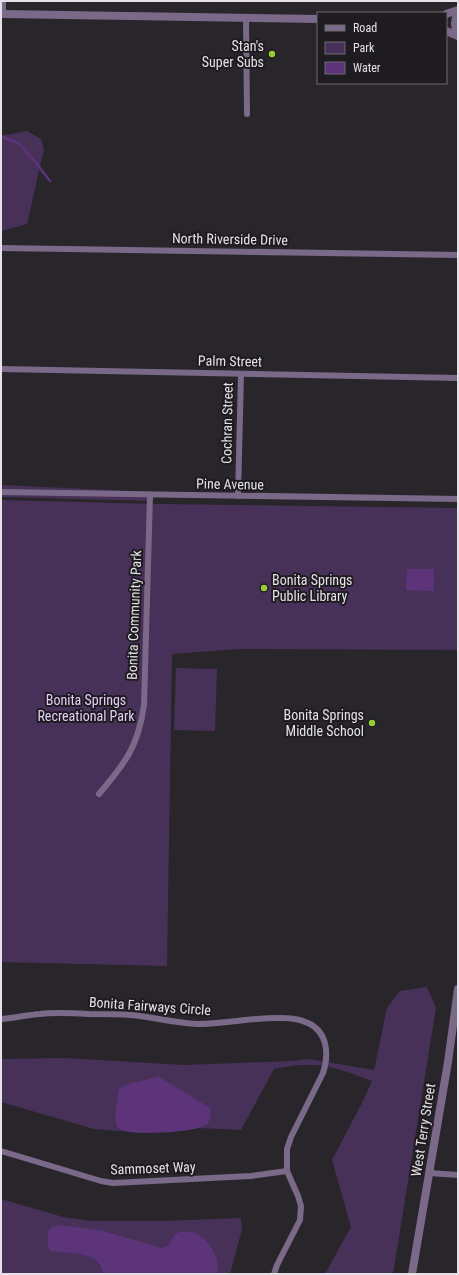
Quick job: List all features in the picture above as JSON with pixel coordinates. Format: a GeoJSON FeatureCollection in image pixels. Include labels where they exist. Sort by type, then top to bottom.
{"type":"FeatureCollection","features":[{"type":"Feature","properties":{"kind":"street"},"geometry":{"type":"LineString","coordinates":[[3,1],[2,14],[317,19]]}},
{"type":"Feature","properties":{"kind":"street"},"geometry":{"type":"LineString","coordinates":[[447,14],[458,11]]}},
{"type":"Feature","properties":{"kind":"street"},"geometry":{"type":"LineString","coordinates":[[458,11],[455,20],[455,27],[458,35]]}},
{"type":"Feature","properties":{"kind":"street"},"geometry":{"type":"LineString","coordinates":[[246,18],[247,114]]}},
{"type":"Feature","properties":{"kind":"street"},"geometry":{"type":"LineString","coordinates":[[447,31],[458,35]]}},
{"type":"Feature","properties":{"kind":"street","name":"North Riverside Drive"},"geometry":{"type":"LineString","coordinates":[[1,248],[458,255]]}},
{"type":"Feature","properties":{"kind":"street","name":"Palm Street"},"geometry":{"type":"LineString","coordinates":[[1,369],[458,378]]}},
{"type":"Feature","properties":{"kind":"street","name":"Cochran Street"},"geometry":{"type":"LineString","coordinates":[[238,496],[241,374]]}},
{"type":"Feature","properties":{"kind":"street","name":"Pine Avenue"},"geometry":{"type":"LineString","coordinates":[[1,492],[458,499]]}},
{"type":"Feature","properties":{"kind":"street","name":"Bonita Community Park"},"geometry":{"type":"LineString","coordinates":[[99,794],[131,752],[140,728],[142,717],[144,705],[150,495]]}},
{"type":"Feature","properties":{"kind":"street","name":"West Terry Street"},"geometry":{"type":"LineString","coordinates":[[412,1274],[429,1173],[454,1046],[458,989]]}},
{"type":"Feature","properties":{"kind":"street","name":"Bonita Fairways Circle"},"geometry":{"type":"LineString","coordinates":[[1,1019],[58,1013],[131,1015],[196,1024],[252,1018],[291,1018],[310,1023],[323,1038],[326,1050],[326,1064],[291,1137],[287,1149],[287,1171],[301,1206],[300,1220],[277,1265],[274,1274]]}},
{"type":"Feature","properties":{"kind":"street","name":"Sammoset Way"},"geometry":{"type":"LineString","coordinates":[[1,1151],[101,1181],[113,1183],[251,1176],[287,1171]]}},
{"type":"Feature","properties":{"kind":"street"},"geometry":{"type":"LineString","coordinates":[[429,1173],[458,1175]]}},
{"type":"Feature","properties":{"kind":"green space"},"geometry":{"type":"Polygon","coordinates":[[[27,131],[41,139],[44,149],[27,224],[1,231],[1,136],[27,131]]]}},
{"type":"Feature","properties":{"kind":"green space"},"geometry":{"type":"Polygon","coordinates":[[[1,485],[154,492],[153,501],[1,497],[1,485]]]}},
{"type":"Feature","properties":{"kind":"green space","name":"Bonita Springs Recreational Park"},"geometry":{"type":"Polygon","coordinates":[[[1,500],[158,504],[458,508],[458,650],[239,649],[172,654],[167,966],[1,962],[1,500]]]}},
{"type":"Feature","properties":{"kind":"green space"},"geometry":{"type":"Polygon","coordinates":[[[176,668],[217,669],[215,731],[174,730],[176,668]]]}},
{"type":"Feature","properties":{"kind":"green space"},"geometry":{"type":"Polygon","coordinates":[[[427,987],[436,1008],[393,1274],[325,1274],[351,1227],[332,1160],[372,1081],[330,1067],[316,1065],[288,1066],[274,1069],[241,1130],[198,1128],[144,1133],[94,1129],[1,1102],[1,1059],[63,1058],[185,1065],[293,1061],[308,1059],[374,1070],[387,1008],[400,991],[427,987]]]}},
{"type":"Feature","properties":{"kind":"green space"},"geometry":{"type":"Polygon","coordinates":[[[1,1199],[63,1217],[91,1221],[162,1221],[241,1218],[242,1229],[230,1274],[1,1274],[1,1199]]]}},
{"type":"Feature","properties":{"kind":"water"},"geometry":{"type":"Polygon","coordinates":[[[407,569],[434,569],[434,591],[406,590],[407,569]]]}},
{"type":"Feature","properties":{"kind":"water"},"geometry":{"type":"Polygon","coordinates":[[[159,1077],[211,1109],[208,1123],[201,1127],[192,1129],[157,1133],[129,1132],[117,1127],[115,1116],[119,1089],[128,1084],[159,1077]]]}},
{"type":"Feature","properties":{"kind":"water"},"geometry":{"type":"Polygon","coordinates":[[[60,1225],[103,1231],[161,1248],[168,1246],[175,1234],[181,1232],[192,1232],[205,1240],[212,1249],[217,1260],[217,1274],[103,1274],[101,1266],[91,1257],[75,1253],[51,1251],[48,1246],[48,1231],[53,1226],[60,1225]]]}},
{"type":"Feature","properties":{"kind":"waterway"},"geometry":{"type":"LineString","coordinates":[[1,136],[18,143],[50,181]]}},
{"type":"Feature","properties":{"kind":"place","name":"Stan's Super Subs"},"geometry":{"type":"Point","coordinates":[272,54]}},
{"type":"Feature","properties":{"kind":"place","name":"Bonita Springs Public Library"},"geometry":{"type":"Point","coordinates":[264,588]}},
{"type":"Feature","properties":{"kind":"place","name":"Bonita Springs Middle School"},"geometry":{"type":"Point","coordinates":[372,723]}}]}
